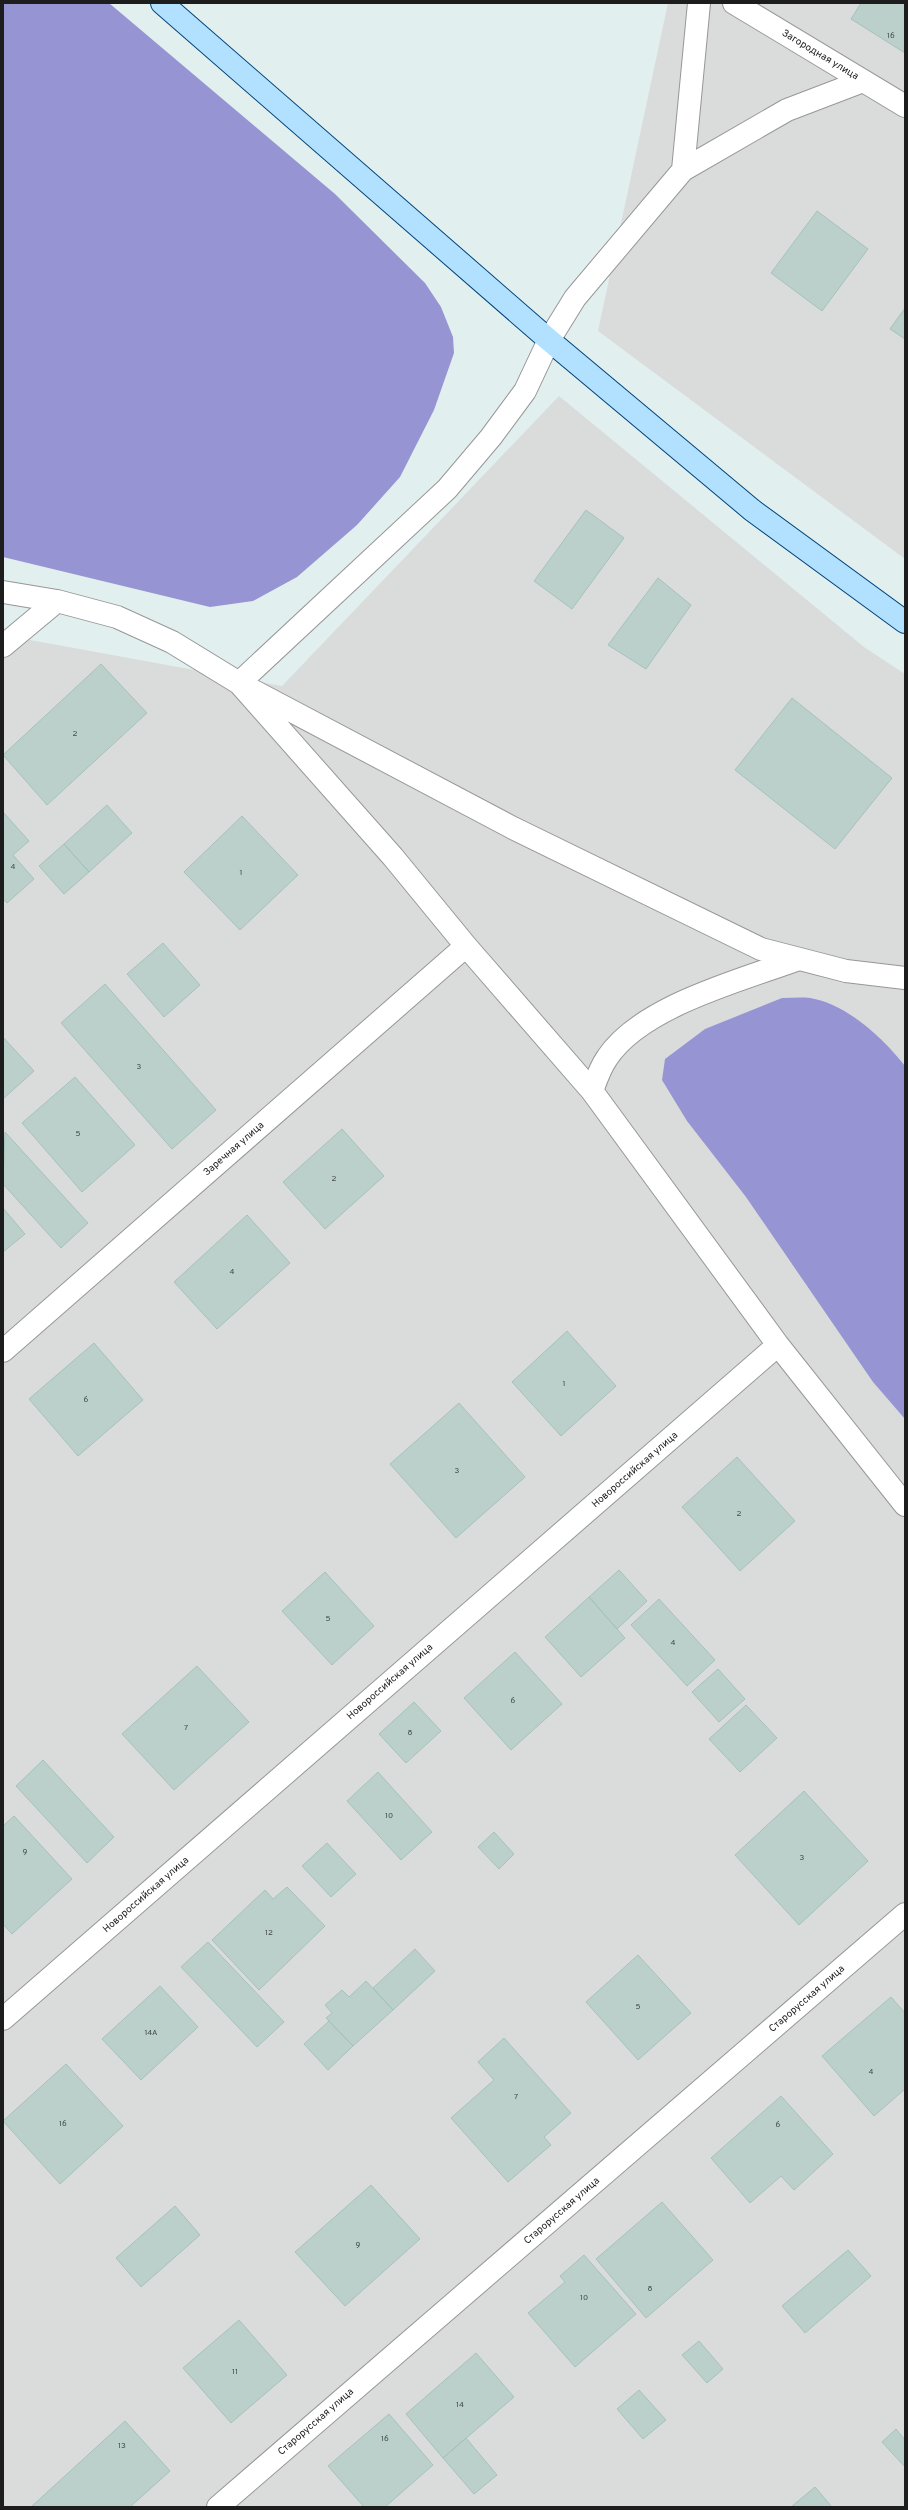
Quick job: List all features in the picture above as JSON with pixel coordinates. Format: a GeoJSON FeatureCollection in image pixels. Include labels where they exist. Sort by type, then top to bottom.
{"type":"FeatureCollection","features":[{"type":"Feature","properties":{"kind":"street"},"geometry":{"type":"LineString","coordinates":[[162,3],[550,340],[752,510],[905,622]]}},
{"type":"Feature","properties":{"kind":"street"},"geometry":{"type":"LineString","coordinates":[[682,170],[699,3]]}},
{"type":"Feature","properties":{"kind":"street","name":"Загородная улица"},"geometry":{"type":"LineString","coordinates":[[734,3],[905,106]]}},
{"type":"Feature","properties":{"kind":"street"},"geometry":{"type":"LineString","coordinates":[[239,683],[447,489],[491,437],[525,391],[550,340],[575,298],[682,170],[787,110],[863,81]]}},
{"type":"Feature","properties":{"kind":"street"},"geometry":{"type":"LineString","coordinates":[[3,592],[57,601],[117,617],[172,642],[239,683],[513,828],[762,949],[846,971],[905,978]]}},
{"type":"Feature","properties":{"kind":"street"},"geometry":{"type":"LineString","coordinates":[[3,646],[57,601]]}},
{"type":"Feature","properties":{"kind":"street"},"geometry":{"type":"LineString","coordinates":[[239,683],[393,857],[466,946],[592,1091],[778,1346],[905,1505]]}},
{"type":"Feature","properties":{"kind":"street","name":"Заречная улица"},"geometry":{"type":"LineString","coordinates":[[3,1351],[466,946]]}},
{"type":"Feature","properties":{"kind":"street"},"geometry":{"type":"LineString","coordinates":[[592,1091],[607,1058],[635,1029],[685,1000],[799,959]]}},
{"type":"Feature","properties":{"kind":"street","name":"Новороссийская улица"},"geometry":{"type":"LineString","coordinates":[[3,2019],[778,1346]]}},
{"type":"Feature","properties":{"kind":"street","name":"Старорусская улица"},"geometry":{"type":"LineString","coordinates":[[218,2507],[905,1914]]}},
{"type":"Feature","properties":{"kind":"shaded area"},"geometry":{"type":"Polygon","coordinates":[[[3,3],[109,3],[335,194],[425,283],[441,307],[453,337],[454,353],[434,410],[400,477],[357,525],[297,577],[253,601],[210,607],[3,557],[3,3]]]}},
{"type":"Feature","properties":{"kind":"shaded area"},"geometry":{"type":"Polygon","coordinates":[[[668,3],[905,3],[905,559],[598,331],[668,3]]]}},
{"type":"Feature","properties":{"kind":"shaded area"},"geometry":{"type":"Polygon","coordinates":[[[559,396],[864,647],[905,674],[905,2507],[3,2507],[3,635],[282,686],[559,396]]]}},
{"type":"Feature","properties":{"kind":"shaded area"},"geometry":{"type":"Polygon","coordinates":[[[782,998],[810,998],[824,1001],[837,1007],[851,1015],[875,1034],[905,1066],[905,1419],[873,1382],[746,1197],[687,1121],[662,1080],[665,1059],[705,1029],[782,998]]]}},
{"type":"Feature","properties":{"kind":"building"},"geometry":{"type":"Polygon","coordinates":[[[861,3],[905,3],[905,53],[851,19],[861,3]]]}},
{"type":"Feature","properties":{"kind":"building"},"geometry":{"type":"Polygon","coordinates":[[[817,211],[868,249],[822,311],[771,273],[817,211]]]}},
{"type":"Feature","properties":{"kind":"building"},"geometry":{"type":"Polygon","coordinates":[[[905,308],[905,339],[890,329],[905,308]]]}},
{"type":"Feature","properties":{"kind":"building"},"geometry":{"type":"Polygon","coordinates":[[[586,510],[624,538],[572,609],[534,581],[586,510]]]}},
{"type":"Feature","properties":{"kind":"building"},"geometry":{"type":"Polygon","coordinates":[[[658,578],[691,605],[646,669],[608,645],[658,578]]]}},
{"type":"Feature","properties":{"kind":"building"},"geometry":{"type":"Polygon","coordinates":[[[101,664],[147,713],[47,805],[3,755],[101,664]]]}},
{"type":"Feature","properties":{"kind":"building"},"geometry":{"type":"Polygon","coordinates":[[[792,698],[892,778],[835,849],[735,770],[792,698]]]}},
{"type":"Feature","properties":{"kind":"building"},"geometry":{"type":"Polygon","coordinates":[[[107,805],[132,833],[89,872],[64,844],[107,805]]]}},
{"type":"Feature","properties":{"kind":"building"},"geometry":{"type":"Polygon","coordinates":[[[3,812],[29,841],[13,855],[34,879],[7,903],[3,899],[3,812]]]}},
{"type":"Feature","properties":{"kind":"building"},"geometry":{"type":"Polygon","coordinates":[[[242,816],[298,875],[240,930],[184,872],[242,816]]]}},
{"type":"Feature","properties":{"kind":"building"},"geometry":{"type":"Polygon","coordinates":[[[64,844],[89,872],[64,894],[39,866],[64,844]]]}},
{"type":"Feature","properties":{"kind":"building"},"geometry":{"type":"Polygon","coordinates":[[[163,943],[200,985],[164,1017],[127,974],[163,943]]]}},
{"type":"Feature","properties":{"kind":"building"},"geometry":{"type":"Polygon","coordinates":[[[105,984],[216,1110],[172,1149],[61,1023],[105,984]]]}},
{"type":"Feature","properties":{"kind":"building"},"geometry":{"type":"Polygon","coordinates":[[[3,1037],[34,1071],[3,1099],[3,1037]]]}},
{"type":"Feature","properties":{"kind":"building"},"geometry":{"type":"Polygon","coordinates":[[[75,1077],[135,1145],[82,1192],[22,1123],[75,1077]]]}},
{"type":"Feature","properties":{"kind":"building"},"geometry":{"type":"Polygon","coordinates":[[[342,1129],[384,1176],[325,1229],[283,1182],[342,1129]]]}},
{"type":"Feature","properties":{"kind":"building"},"geometry":{"type":"Polygon","coordinates":[[[5,1132],[88,1223],[61,1248],[3,1184],[5,1132]]]}},
{"type":"Feature","properties":{"kind":"building"},"geometry":{"type":"Polygon","coordinates":[[[3,1208],[25,1234],[3,1252],[3,1208]]]}},
{"type":"Feature","properties":{"kind":"building"},"geometry":{"type":"Polygon","coordinates":[[[247,1215],[290,1263],[217,1329],[174,1282],[247,1215]]]}},
{"type":"Feature","properties":{"kind":"building"},"geometry":{"type":"Polygon","coordinates":[[[567,1331],[616,1386],[561,1436],[512,1382],[567,1331]]]}},
{"type":"Feature","properties":{"kind":"building"},"geometry":{"type":"Polygon","coordinates":[[[94,1343],[143,1400],[78,1456],[29,1399],[94,1343]]]}},
{"type":"Feature","properties":{"kind":"building"},"geometry":{"type":"Polygon","coordinates":[[[459,1403],[525,1477],[456,1538],[390,1464],[459,1403]]]}},
{"type":"Feature","properties":{"kind":"building"},"geometry":{"type":"Polygon","coordinates":[[[737,1457],[795,1521],[740,1571],[682,1507],[737,1457]]]}},
{"type":"Feature","properties":{"kind":"building"},"geometry":{"type":"Polygon","coordinates":[[[619,1570],[647,1601],[617,1629],[589,1597],[619,1570]]]}},
{"type":"Feature","properties":{"kind":"building"},"geometry":{"type":"Polygon","coordinates":[[[325,1572],[374,1626],[332,1665],[282,1611],[325,1572]]]}},
{"type":"Feature","properties":{"kind":"building"},"geometry":{"type":"Polygon","coordinates":[[[589,1597],[625,1638],[581,1677],[545,1637],[589,1597]]]}},
{"type":"Feature","properties":{"kind":"building"},"geometry":{"type":"Polygon","coordinates":[[[659,1599],[715,1660],[687,1686],[631,1625],[659,1599]]]}},
{"type":"Feature","properties":{"kind":"building"},"geometry":{"type":"Polygon","coordinates":[[[515,1652],[562,1704],[511,1750],[464,1698],[515,1652]]]}},
{"type":"Feature","properties":{"kind":"building"},"geometry":{"type":"Polygon","coordinates":[[[197,1666],[249,1722],[174,1790],[122,1734],[197,1666]]]}},
{"type":"Feature","properties":{"kind":"building"},"geometry":{"type":"Polygon","coordinates":[[[718,1669],[745,1699],[719,1722],[692,1692],[718,1669]]]}},
{"type":"Feature","properties":{"kind":"building"},"geometry":{"type":"Polygon","coordinates":[[[414,1702],[441,1731],[406,1763],[379,1734],[414,1702]]]}},
{"type":"Feature","properties":{"kind":"building"},"geometry":{"type":"Polygon","coordinates":[[[746,1705],[777,1738],[740,1772],[709,1739],[746,1705]]]}},
{"type":"Feature","properties":{"kind":"building"},"geometry":{"type":"Polygon","coordinates":[[[43,1760],[114,1837],[87,1863],[16,1786],[43,1760]]]}},
{"type":"Feature","properties":{"kind":"building"},"geometry":{"type":"Polygon","coordinates":[[[378,1772],[432,1832],[401,1860],[347,1801],[378,1772]]]}},
{"type":"Feature","properties":{"kind":"building"},"geometry":{"type":"Polygon","coordinates":[[[804,1791],[868,1861],[799,1925],[735,1855],[804,1791]]]}},
{"type":"Feature","properties":{"kind":"building"},"geometry":{"type":"Polygon","coordinates":[[[14,1816],[72,1879],[12,1934],[3,1924],[3,1826],[14,1816]]]}},
{"type":"Feature","properties":{"kind":"building"},"geometry":{"type":"Polygon","coordinates":[[[494,1832],[514,1854],[499,1869],[478,1847],[494,1832]]]}},
{"type":"Feature","properties":{"kind":"building"},"geometry":{"type":"Polygon","coordinates":[[[327,1843],[356,1874],[331,1897],[302,1866],[327,1843]]]}},
{"type":"Feature","properties":{"kind":"building"},"geometry":{"type":"Polygon","coordinates":[[[287,1887],[325,1926],[259,1990],[212,1940],[265,1890],[273,1899],[287,1887]]]}},
{"type":"Feature","properties":{"kind":"building"},"geometry":{"type":"Polygon","coordinates":[[[208,1942],[284,2022],[257,2047],[181,1967],[208,1942]]]}},
{"type":"Feature","properties":{"kind":"building"},"geometry":{"type":"Polygon","coordinates":[[[415,1949],[435,1971],[393,2010],[373,1988],[415,1949]]]}},
{"type":"Feature","properties":{"kind":"building"},"geometry":{"type":"Polygon","coordinates":[[[638,1955],[691,2013],[638,2060],[586,2002],[638,1955]]]}},
{"type":"Feature","properties":{"kind":"building"},"geometry":{"type":"Polygon","coordinates":[[[366,1981],[393,2010],[353,2046],[326,2018],[332,2013],[325,2005],[342,1990],[349,1997],[366,1981]]]}},
{"type":"Feature","properties":{"kind":"building"},"geometry":{"type":"Polygon","coordinates":[[[160,1986],[198,2027],[141,2080],[102,2039],[160,1986]]]}},
{"type":"Feature","properties":{"kind":"building"},"geometry":{"type":"Polygon","coordinates":[[[891,1997],[905,2013],[905,2089],[874,2116],[822,2056],[891,1997]]]}},
{"type":"Feature","properties":{"kind":"building"},"geometry":{"type":"Polygon","coordinates":[[[329,2021],[353,2046],[328,2070],[304,2044],[329,2021]]]}},
{"type":"Feature","properties":{"kind":"building"},"geometry":{"type":"Polygon","coordinates":[[[504,2038],[571,2113],[544,2137],[551,2145],[508,2182],[451,2118],[494,2080],[478,2062],[504,2038]]]}},
{"type":"Feature","properties":{"kind":"building"},"geometry":{"type":"Polygon","coordinates":[[[66,2064],[123,2126],[60,2184],[3,2121],[66,2064]]]}},
{"type":"Feature","properties":{"kind":"building"},"geometry":{"type":"Polygon","coordinates":[[[781,2096],[833,2154],[794,2190],[781,2176],[750,2203],[711,2158],[781,2096]]]}},
{"type":"Feature","properties":{"kind":"building"},"geometry":{"type":"Polygon","coordinates":[[[371,2185],[420,2239],[345,2306],[295,2252],[371,2185]]]}},
{"type":"Feature","properties":{"kind":"building"},"geometry":{"type":"Polygon","coordinates":[[[662,2202],[713,2260],[646,2318],[596,2259],[662,2202]]]}},
{"type":"Feature","properties":{"kind":"building"},"geometry":{"type":"Polygon","coordinates":[[[175,2206],[200,2235],[141,2287],[116,2258],[175,2206]]]}},
{"type":"Feature","properties":{"kind":"building"},"geometry":{"type":"Polygon","coordinates":[[[848,2250],[871,2276],[805,2333],[782,2306],[848,2250]]]}},
{"type":"Feature","properties":{"kind":"building"},"geometry":{"type":"Polygon","coordinates":[[[584,2255],[636,2314],[575,2367],[528,2313],[565,2282],[560,2276],[584,2255]]]}},
{"type":"Feature","properties":{"kind":"building"},"geometry":{"type":"Polygon","coordinates":[[[239,2320],[287,2375],[231,2423],[183,2368],[239,2320]]]}},
{"type":"Feature","properties":{"kind":"building"},"geometry":{"type":"Polygon","coordinates":[[[699,2341],[723,2369],[707,2383],[682,2355],[699,2341]]]}},
{"type":"Feature","properties":{"kind":"building"},"geometry":{"type":"Polygon","coordinates":[[[476,2353],[514,2397],[443,2458],[406,2414],[476,2353]]]}},
{"type":"Feature","properties":{"kind":"building"},"geometry":{"type":"Polygon","coordinates":[[[639,2390],[666,2420],[643,2439],[617,2409],[639,2390]]]}},
{"type":"Feature","properties":{"kind":"building"},"geometry":{"type":"Polygon","coordinates":[[[389,2414],[433,2465],[385,2507],[364,2507],[328,2466],[389,2414]]]}},
{"type":"Feature","properties":{"kind":"building"},"geometry":{"type":"Polygon","coordinates":[[[125,2421],[170,2471],[130,2507],[31,2507],[125,2421]]]}},
{"type":"Feature","properties":{"kind":"building"},"geometry":{"type":"Polygon","coordinates":[[[896,2429],[905,2440],[905,2467],[882,2442],[896,2429]]]}},
{"type":"Feature","properties":{"kind":"building"},"geometry":{"type":"Polygon","coordinates":[[[466,2438],[497,2475],[474,2494],[443,2458],[466,2438]]]}},
{"type":"Feature","properties":{"kind":"building"},"geometry":{"type":"Polygon","coordinates":[[[815,2487],[832,2507],[791,2507],[815,2487]]]}}]}
